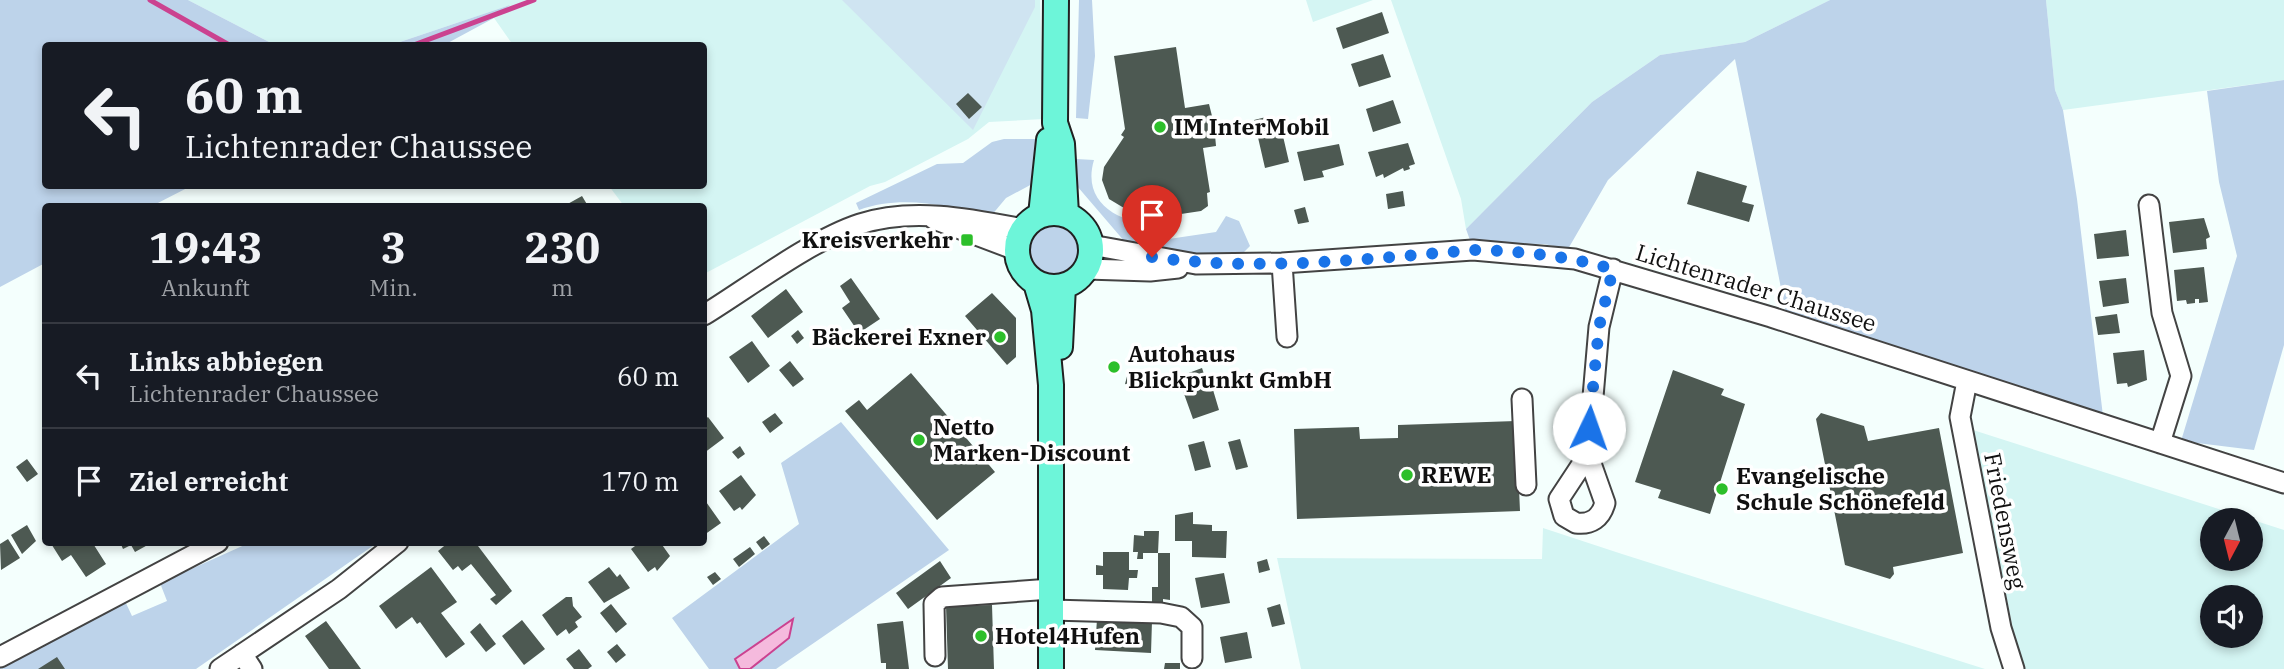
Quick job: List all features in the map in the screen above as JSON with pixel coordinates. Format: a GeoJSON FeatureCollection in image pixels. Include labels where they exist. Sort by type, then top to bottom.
{"type":"FeatureCollection","features":[{"type":"Feature","properties":{"kind":"main road"},"geometry":{"type":"LineString","coordinates":[[1056,0],[1055,123],[1027,231],[1022,269],[1036,283],[1049,287],[1072,283],[1089,257],[1083,226],[1066,215]]}},
{"type":"Feature","properties":{"kind":"main road"},"geometry":{"type":"LineString","coordinates":[[1055,123],[1062,144],[1066,215]]}},
{"type":"Feature","properties":{"kind":"main road"},"geometry":{"type":"LineString","coordinates":[[1027,231],[1066,215]]}},
{"type":"Feature","properties":{"kind":"main road"},"geometry":{"type":"LineString","coordinates":[[1036,283],[1044,310],[1051,385],[1051,669]]}},
{"type":"Feature","properties":{"kind":"main road"},"geometry":{"type":"LineString","coordinates":[[1051,385],[1058,360],[1063,286]]}},
{"type":"Feature","properties":{"kind":"street"},"geometry":{"type":"LineString","coordinates":[[2149,205],[2162,313],[2181,376],[2160,443]]}},
{"type":"Feature","properties":{"kind":"street"},"geometry":{"type":"LineString","coordinates":[[707,314],[849,228],[885,218],[960,217],[1027,231]]}},
{"type":"Feature","properties":{"kind":"street","name":"Lichtenrader Chaussee"},"geometry":{"type":"LineString","coordinates":[[1089,257],[1150,271],[1196,264],[1282,264],[1485,251],[1544,254],[1613,269],[2284,483]]}},
{"type":"Feature","properties":{"kind":"street"},"geometry":{"type":"LineString","coordinates":[[1282,264],[1287,337]]}},
{"type":"Feature","properties":{"kind":"street"},"geometry":{"type":"LineString","coordinates":[[1588,456],[1599,327],[1613,269]]}},
{"type":"Feature","properties":{"kind":"street","name":"Friedensweg"},"geometry":{"type":"LineString","coordinates":[[1967,381],[1960,416],[2001,628],[2014,669]]}},
{"type":"Feature","properties":{"kind":"street"},"geometry":{"type":"LineString","coordinates":[[1522,399],[1527,485]]}},
{"type":"Feature","properties":{"kind":"street"},"geometry":{"type":"LineString","coordinates":[[0,657],[210,546]]}},
{"type":"Feature","properties":{"kind":"street"},"geometry":{"type":"LineString","coordinates":[[220,669],[247,662],[393,546]]}},
{"type":"Feature","properties":{"kind":"street"},"geometry":{"type":"LineString","coordinates":[[935,656],[934,604],[942,597],[1051,599],[1181,617],[1192,627],[1192,658]]}},
{"type":"Feature","properties":{"kind":"shaded area"},"geometry":{"type":"Polygon","coordinates":[[[0,0],[188,0],[269,42],[42,42],[42,189],[185,189],[158,203],[42,203],[42,265],[0,287],[0,0]]]}},
{"type":"Feature","properties":{"kind":"shaded area"},"geometry":{"type":"Polygon","coordinates":[[[188,0],[1040,0],[1044,119],[989,122],[968,139],[885,182],[870,186],[707,272],[707,203],[622,203],[611,189],[707,189],[707,42],[511,42],[494,18],[507,6],[400,42],[269,42],[188,0]]]}},
{"type":"Feature","properties":{"kind":"shaded area"},"geometry":{"type":"Polygon","coordinates":[[[842,0],[1035,0],[1035,7],[973,130],[842,0]]]}},
{"type":"Feature","properties":{"kind":"shaded area"},"geometry":{"type":"Polygon","coordinates":[[[1079,0],[1092,0],[1095,56],[1088,119],[1076,118],[1079,0]]]}},
{"type":"Feature","properties":{"kind":"shaded area"},"geometry":{"type":"Polygon","coordinates":[[[1306,0],[1373,0],[1313,22],[1306,0]]]}},
{"type":"Feature","properties":{"kind":"shaded area"},"geometry":{"type":"Polygon","coordinates":[[[1391,0],[1830,0],[1745,42],[1660,55],[1592,102],[1466,229],[1461,199],[1391,0]]]}},
{"type":"Feature","properties":{"kind":"shaded area"},"geometry":{"type":"Polygon","coordinates":[[[1830,0],[2046,0],[2055,90],[2063,110],[2077,199],[2103,416],[1786,313],[1735,59],[1608,180],[1568,249],[1544,244],[1471,243],[1466,229],[1592,102],[1660,55],[1745,42],[1830,0]]]}},
{"type":"Feature","properties":{"kind":"shaded area"},"geometry":{"type":"Polygon","coordinates":[[[2046,0],[2284,0],[2284,80],[2063,110],[2055,90],[2046,0]]]}},
{"type":"Feature","properties":{"kind":"shaded area"},"geometry":{"type":"Polygon","coordinates":[[[510,5],[494,18],[450,42],[400,42],[510,5]]]}},
{"type":"Feature","properties":{"kind":"shaded area"},"geometry":{"type":"Polygon","coordinates":[[[2284,80],[2284,345],[2254,450],[2181,441],[2237,256],[2219,182],[2207,91],[2284,80]]]}},
{"type":"Feature","properties":{"kind":"shaded area"},"geometry":{"type":"Polygon","coordinates":[[[1004,139],[1035,139],[1034,183],[1006,198],[991,216],[942,205],[908,202],[875,205],[859,210],[856,203],[937,164],[963,163],[992,142],[1004,139]]]}},
{"type":"Feature","properties":{"kind":"shaded area"},"geometry":{"type":"Polygon","coordinates":[[[1076,159],[1094,160],[1091,177],[1094,192],[1113,212],[1141,223],[1172,223],[1162,240],[1216,232],[1226,216],[1239,221],[1250,246],[1240,256],[1198,256],[1131,249],[1077,186],[1076,159]]]}},
{"type":"Feature","properties":{"kind":"shaded area"},"geometry":{"type":"Polygon","coordinates":[[[1054,224],[1073,231],[1080,250],[1073,269],[1054,276],[1035,269],[1028,250],[1035,231],[1054,224]]]}},
{"type":"Feature","properties":{"kind":"shaded area"},"geometry":{"type":"Polygon","coordinates":[[[841,422],[949,550],[776,669],[709,669],[672,618],[799,524],[781,463],[841,422]]]}},
{"type":"Feature","properties":{"kind":"shaded area"},"geometry":{"type":"Polygon","coordinates":[[[1973,430],[2216,508],[2200,508],[2200,571],[2263,571],[2263,523],[2284,530],[2284,669],[2021,669],[1973,430]]]}},
{"type":"Feature","properties":{"kind":"shaded area"},"geometry":{"type":"Polygon","coordinates":[[[1543,528],[1985,669],[1301,669],[1277,558],[1542,559],[1543,528]]]}},
{"type":"Feature","properties":{"kind":"shaded area"},"geometry":{"type":"Polygon","coordinates":[[[242,546],[373,546],[196,669],[0,669],[0,665],[124,599],[132,616],[167,601],[160,583],[242,546]]]}},
{"type":"Feature","properties":{"kind":"shaded area"},"geometry":{"type":"Polygon","coordinates":[[[793,619],[789,638],[750,669],[740,669],[735,659],[793,619]]]}},
{"type":"Feature","properties":{"kind":"building"},"geometry":{"type":"Polygon","coordinates":[[[1382,12],[1389,33],[1343,49],[1336,28],[1382,12]]]}},
{"type":"Feature","properties":{"kind":"building"},"geometry":{"type":"Polygon","coordinates":[[[1176,47],[1185,108],[1209,104],[1214,124],[1216,146],[1203,148],[1210,192],[1207,193],[1208,206],[1201,211],[1161,217],[1134,214],[1109,199],[1102,180],[1104,167],[1124,137],[1121,135],[1125,129],[1114,56],[1176,47]]]}},
{"type":"Feature","properties":{"kind":"building"},"geometry":{"type":"Polygon","coordinates":[[[1383,54],[1391,77],[1359,87],[1351,64],[1383,54]]]}},
{"type":"Feature","properties":{"kind":"building"},"geometry":{"type":"Polygon","coordinates":[[[968,93],[982,107],[969,119],[956,104],[968,93]]]}},
{"type":"Feature","properties":{"kind":"building"},"geometry":{"type":"Polygon","coordinates":[[[1393,100],[1401,123],[1373,132],[1366,109],[1393,100]]]}},
{"type":"Feature","properties":{"kind":"building"},"geometry":{"type":"Polygon","coordinates":[[[1266,117],[1267,121],[1279,119],[1289,162],[1265,168],[1254,120],[1266,117]]]}},
{"type":"Feature","properties":{"kind":"building"},"geometry":{"type":"Polygon","coordinates":[[[1408,143],[1415,164],[1409,166],[1410,169],[1404,171],[1403,168],[1384,178],[1383,174],[1376,177],[1368,152],[1408,143]]]}},
{"type":"Feature","properties":{"kind":"building"},"geometry":{"type":"Polygon","coordinates":[[[1339,144],[1344,165],[1322,171],[1324,177],[1304,181],[1297,152],[1339,144]]]}},
{"type":"Feature","properties":{"kind":"building"},"geometry":{"type":"Polygon","coordinates":[[[1697,171],[1747,186],[1742,202],[1754,205],[1749,222],[1687,204],[1697,171]]]}},
{"type":"Feature","properties":{"kind":"building"},"geometry":{"type":"Polygon","coordinates":[[[1403,191],[1405,206],[1388,209],[1386,194],[1403,191]]]}},
{"type":"Feature","properties":{"kind":"building"},"geometry":{"type":"Polygon","coordinates":[[[582,196],[586,203],[569,203],[582,196]]]}},
{"type":"Feature","properties":{"kind":"building"},"geometry":{"type":"Polygon","coordinates":[[[1305,207],[1309,222],[1298,224],[1294,210],[1305,207]]]}},
{"type":"Feature","properties":{"kind":"building"},"geometry":{"type":"Polygon","coordinates":[[[2204,218],[2210,237],[2206,239],[2207,249],[2173,253],[2169,222],[2204,218]]]}},
{"type":"Feature","properties":{"kind":"building"},"geometry":{"type":"Polygon","coordinates":[[[2126,230],[2129,256],[2097,259],[2094,234],[2126,230]]]}},
{"type":"Feature","properties":{"kind":"building"},"geometry":{"type":"Polygon","coordinates":[[[2204,267],[2208,302],[2199,303],[2199,299],[2195,299],[2195,303],[2187,304],[2186,300],[2177,301],[2174,270],[2204,267]]]}},
{"type":"Feature","properties":{"kind":"building"},"geometry":{"type":"Polygon","coordinates":[[[851,278],[880,319],[859,333],[842,308],[850,302],[840,286],[851,278]]]}},
{"type":"Feature","properties":{"kind":"building"},"geometry":{"type":"Polygon","coordinates":[[[2126,278],[2129,303],[2103,307],[2099,281],[2126,278]]]}},
{"type":"Feature","properties":{"kind":"building"},"geometry":{"type":"Polygon","coordinates":[[[786,289],[803,312],[768,338],[751,316],[786,289]]]}},
{"type":"Feature","properties":{"kind":"building","name":"Bäckerei Exner"},"geometry":{"type":"Polygon","coordinates":[[[992,293],[1016,318],[1016,357],[1007,365],[965,316],[992,293]]]}},
{"type":"Feature","properties":{"kind":"building"},"geometry":{"type":"Polygon","coordinates":[[[2117,314],[2120,333],[2098,335],[2095,317],[2117,314]]]}},
{"type":"Feature","properties":{"kind":"building"},"geometry":{"type":"Polygon","coordinates":[[[798,330],[804,338],[797,344],[791,336],[798,330]]]}},
{"type":"Feature","properties":{"kind":"building"},"geometry":{"type":"Polygon","coordinates":[[[752,341],[770,366],[748,383],[729,357],[752,341]]]}},
{"type":"Feature","properties":{"kind":"building"},"geometry":{"type":"Polygon","coordinates":[[[2144,350],[2147,380],[2128,387],[2127,383],[2117,384],[2113,353],[2144,350]]]}},
{"type":"Feature","properties":{"kind":"building"},"geometry":{"type":"Polygon","coordinates":[[[790,361],[804,379],[793,387],[779,370],[790,361]]]}},
{"type":"Feature","properties":{"kind":"building"},"geometry":{"type":"Polygon","coordinates":[[[1202,368],[1204,374],[1208,373],[1219,410],[1193,419],[1178,377],[1202,368]]]}},
{"type":"Feature","properties":{"kind":"building"},"geometry":{"type":"Polygon","coordinates":[[[1129,369],[1155,375],[1152,387],[1148,390],[1125,384],[1129,369]]]}},
{"type":"Feature","properties":{"kind":"building"},"geometry":{"type":"Polygon","coordinates":[[[1673,370],[1724,389],[1721,395],[1745,404],[1710,514],[1658,498],[1661,490],[1635,482],[1673,370]]]}},
{"type":"Feature","properties":{"kind":"building","name":"Netto Marken-Discount"},"geometry":{"type":"Polygon","coordinates":[[[911,373],[995,472],[937,520],[845,411],[859,400],[867,410],[911,373]]]}},
{"type":"Feature","properties":{"kind":"building"},"geometry":{"type":"Polygon","coordinates":[[[775,413],[783,423],[770,433],[762,422],[775,413]]]}},
{"type":"Feature","properties":{"kind":"building"},"geometry":{"type":"Polygon","coordinates":[[[1821,413],[1864,426],[1868,441],[1939,428],[1963,553],[1893,567],[1894,574],[1890,579],[1845,565],[1816,419],[1821,413]]]}},
{"type":"Feature","properties":{"kind":"building"},"geometry":{"type":"Polygon","coordinates":[[[707,418],[724,438],[707,451],[707,418]]]}},
{"type":"Feature","properties":{"kind":"building","name":"REWE"},"geometry":{"type":"Polygon","coordinates":[[[1516,421],[1520,511],[1297,519],[1294,429],[1359,427],[1360,439],[1398,438],[1398,425],[1516,421]]]}},
{"type":"Feature","properties":{"kind":"building"},"geometry":{"type":"Polygon","coordinates":[[[1240,439],[1248,467],[1236,470],[1228,442],[1240,439]]]}},
{"type":"Feature","properties":{"kind":"building"},"geometry":{"type":"Polygon","coordinates":[[[1204,441],[1211,467],[1195,471],[1188,445],[1204,441]]]}},
{"type":"Feature","properties":{"kind":"building"},"geometry":{"type":"Polygon","coordinates":[[[740,446],[745,454],[738,459],[732,452],[740,446]]]}},
{"type":"Feature","properties":{"kind":"building"},"geometry":{"type":"Polygon","coordinates":[[[27,459],[38,474],[27,482],[16,467],[27,459]]]}},
{"type":"Feature","properties":{"kind":"building"},"geometry":{"type":"Polygon","coordinates":[[[741,475],[756,495],[742,510],[740,507],[734,511],[719,491],[741,475]]]}},
{"type":"Feature","properties":{"kind":"building"},"geometry":{"type":"Polygon","coordinates":[[[707,503],[721,523],[707,533],[707,503]]]}},
{"type":"Feature","properties":{"kind":"building"},"geometry":{"type":"Polygon","coordinates":[[[1193,512],[1193,524],[1212,525],[1212,531],[1227,531],[1226,558],[1192,557],[1192,541],[1175,541],[1175,515],[1193,512]]]}},
{"type":"Feature","properties":{"kind":"building"},"geometry":{"type":"Polygon","coordinates":[[[27,525],[36,541],[22,554],[11,535],[27,525]]]}},
{"type":"Feature","properties":{"kind":"building"},"geometry":{"type":"Polygon","coordinates":[[[1144,531],[1159,531],[1158,553],[1143,553],[1143,559],[1137,559],[1138,552],[1133,552],[1134,535],[1144,536],[1144,531]]]}},
{"type":"Feature","properties":{"kind":"building"},"geometry":{"type":"Polygon","coordinates":[[[764,536],[770,544],[762,550],[756,542],[764,536]]]}},
{"type":"Feature","properties":{"kind":"building"},"geometry":{"type":"Polygon","coordinates":[[[8,539],[20,558],[1,570],[0,544],[8,539]]]}},
{"type":"Feature","properties":{"kind":"building"},"geometry":{"type":"Polygon","coordinates":[[[53,546],[95,546],[106,564],[86,577],[71,555],[62,561],[53,546]]]}},
{"type":"Feature","properties":{"kind":"building"},"geometry":{"type":"Polygon","coordinates":[[[132,546],[146,546],[135,552],[132,546]]]}},
{"type":"Feature","properties":{"kind":"building"},"geometry":{"type":"Polygon","coordinates":[[[444,546],[478,546],[512,591],[496,605],[490,599],[496,595],[471,564],[462,571],[458,566],[453,570],[438,551],[444,546]]]}},
{"type":"Feature","properties":{"kind":"building"},"geometry":{"type":"Polygon","coordinates":[[[635,546],[663,546],[670,556],[657,571],[655,567],[648,572],[631,549],[635,546]]]}},
{"type":"Feature","properties":{"kind":"building"},"geometry":{"type":"Polygon","coordinates":[[[750,547],[755,554],[739,567],[733,559],[750,547]]]}},
{"type":"Feature","properties":{"kind":"building"},"geometry":{"type":"Polygon","coordinates":[[[1103,552],[1129,552],[1129,570],[1138,570],[1137,578],[1129,578],[1128,590],[1103,589],[1103,575],[1096,575],[1096,565],[1103,566],[1103,552]]]}},
{"type":"Feature","properties":{"kind":"building"},"geometry":{"type":"Polygon","coordinates":[[[1158,553],[1170,553],[1170,600],[1163,599],[1163,604],[1152,604],[1152,587],[1158,587],[1158,553]]]}},
{"type":"Feature","properties":{"kind":"building"},"geometry":{"type":"Polygon","coordinates":[[[1267,559],[1270,570],[1259,573],[1257,562],[1267,559]]]}},
{"type":"Feature","properties":{"kind":"building"},"geometry":{"type":"Polygon","coordinates":[[[940,561],[951,578],[908,609],[896,593],[940,561]]]}},
{"type":"Feature","properties":{"kind":"building"},"geometry":{"type":"Polygon","coordinates":[[[431,567],[457,602],[441,613],[465,644],[446,658],[420,622],[417,624],[412,617],[396,629],[379,606],[431,567]]]}},
{"type":"Feature","properties":{"kind":"building"},"geometry":{"type":"Polygon","coordinates":[[[609,567],[617,577],[620,574],[630,588],[604,603],[588,582],[609,567]]]}},
{"type":"Feature","properties":{"kind":"building"},"geometry":{"type":"Polygon","coordinates":[[[715,572],[721,579],[713,585],[707,577],[715,572]]]}},
{"type":"Feature","properties":{"kind":"building"},"geometry":{"type":"Polygon","coordinates":[[[1224,573],[1230,603],[1201,608],[1195,578],[1224,573]]]}},
{"type":"Feature","properties":{"kind":"building"},"geometry":{"type":"Polygon","coordinates":[[[566,597],[572,597],[573,606],[582,617],[575,622],[578,627],[569,634],[566,629],[557,636],[542,615],[566,597]]]}},
{"type":"Feature","properties":{"kind":"building"},"geometry":{"type":"Polygon","coordinates":[[[611,604],[627,624],[616,633],[600,613],[611,604]]]}},
{"type":"Feature","properties":{"kind":"building"},"geometry":{"type":"Polygon","coordinates":[[[1280,604],[1285,624],[1272,627],[1267,608],[1280,604]]]}},
{"type":"Feature","properties":{"kind":"building"},"geometry":{"type":"Polygon","coordinates":[[[992,605],[994,669],[948,669],[946,606],[992,605]]]}},
{"type":"Feature","properties":{"kind":"building"},"geometry":{"type":"Polygon","coordinates":[[[1097,619],[1152,621],[1151,653],[1095,650],[1097,619]]]}},
{"type":"Feature","properties":{"kind":"building"},"geometry":{"type":"Polygon","coordinates":[[[522,620],[545,649],[524,665],[502,636],[522,620]]]}},
{"type":"Feature","properties":{"kind":"building"},"geometry":{"type":"Polygon","coordinates":[[[326,621],[361,669],[329,669],[305,636],[326,621]]]}},
{"type":"Feature","properties":{"kind":"building"},"geometry":{"type":"Polygon","coordinates":[[[903,621],[909,669],[886,669],[886,663],[881,663],[877,624],[903,621]]]}},
{"type":"Feature","properties":{"kind":"building"},"geometry":{"type":"Polygon","coordinates":[[[480,623],[496,644],[486,652],[470,632],[480,623]]]}},
{"type":"Feature","properties":{"kind":"building"},"geometry":{"type":"Polygon","coordinates":[[[1247,632],[1252,658],[1225,663],[1220,637],[1247,632]]]}},
{"type":"Feature","properties":{"kind":"building"},"geometry":{"type":"Polygon","coordinates":[[[617,644],[626,655],[616,663],[607,652],[617,644]]]}},
{"type":"Feature","properties":{"kind":"building"},"geometry":{"type":"Polygon","coordinates":[[[579,649],[592,666],[588,669],[574,669],[566,659],[579,649]]]}},
{"type":"Feature","properties":{"kind":"building"},"geometry":{"type":"Polygon","coordinates":[[[57,657],[65,669],[38,669],[57,657]]]}},
{"type":"Feature","properties":{"kind":"building"},"geometry":{"type":"Polygon","coordinates":[[[1165,663],[1180,663],[1180,669],[1164,669],[1165,663]]]}},
{"type":"Feature","properties":{"kind":"waterway"},"geometry":{"type":"LineString","coordinates":[[150,0],[224,42]]}},
{"type":"Feature","properties":{"kind":"waterway"},"geometry":{"type":"LineString","coordinates":[[422,42],[534,0]]}},
{"type":"Feature","properties":{"kind":"place","name":"IM InterMobil"},"geometry":{"type":"Point","coordinates":[1160,127]}},
{"type":"Feature","properties":{"kind":"place","name":"Kreisverkehr"},"geometry":{"type":"Point","coordinates":[967,240]}},
{"type":"Feature","properties":{"kind":"place","name":"Bäckerei Exner"},"geometry":{"type":"Point","coordinates":[1000,337]}},
{"type":"Feature","properties":{"kind":"place","name":"Autohaus Blickpunkt GmbH"},"geometry":{"type":"Point","coordinates":[1114,367]}},
{"type":"Feature","properties":{"kind":"place","name":"Netto Marken-Discount"},"geometry":{"type":"Point","coordinates":[919,440]}},
{"type":"Feature","properties":{"kind":"place","name":"REWE"},"geometry":{"type":"Point","coordinates":[1407,475]}},
{"type":"Feature","properties":{"kind":"place","name":"Evangelische Schule Schönefeld"},"geometry":{"type":"Point","coordinates":[1722,489]}},
{"type":"Feature","properties":{"kind":"place","name":"Hotel4Hufen"},"geometry":{"type":"Point","coordinates":[981,636]}},
{"type":"Feature","properties":{"kind":"route"},"geometry":{"type":"LineString","coordinates":[[1152,257],[1196,264],[1242,265],[1473,250],[1544,254],[1613,269],[1599,327],[1589,428]]}}]}
